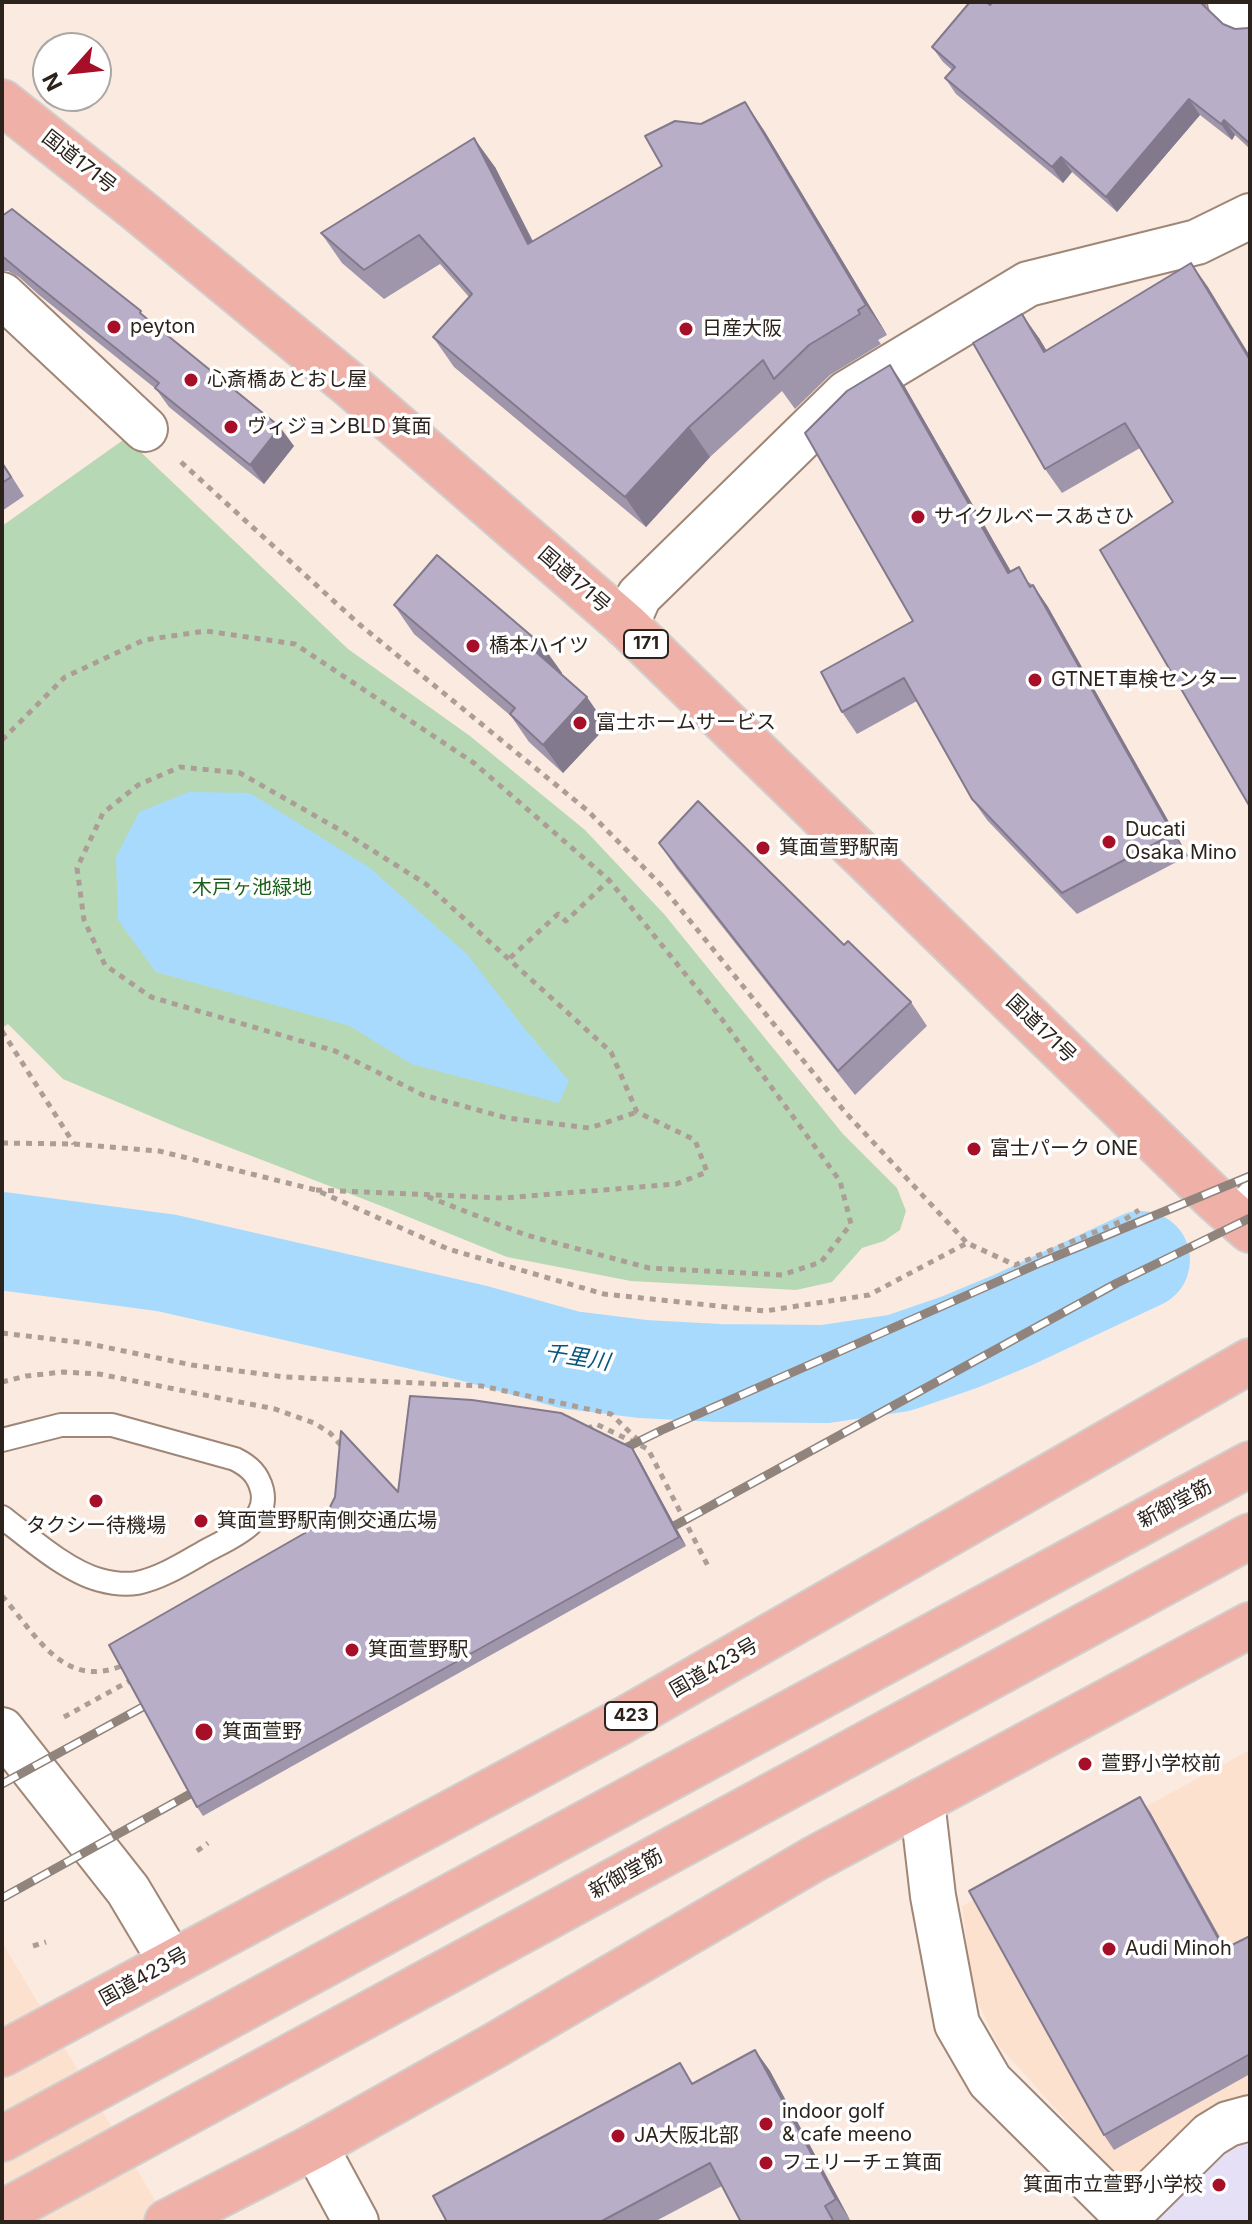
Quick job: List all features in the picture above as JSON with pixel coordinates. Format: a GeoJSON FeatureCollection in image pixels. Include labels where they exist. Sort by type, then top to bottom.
{"type":"FeatureCollection","features":[{"type":"Feature","properties":{"kind":"highway","name":"国道171号"},"geometry":{"type":"LineString","coordinates":[[2,102],[349,384],[626,625],[1243,1211]]}},
{"type":"Feature","properties":{"kind":"highway","name":"国道423号"},"geometry":{"type":"LineString","coordinates":[[2,2054],[622,1721],[1250,1361]]}},
{"type":"Feature","properties":{"kind":"highway","name":"新御堂筋"},"geometry":{"type":"LineString","coordinates":[[2,2139],[1250,1464]]}},
{"type":"Feature","properties":{"kind":"highway","name":"新御堂筋"},"geometry":{"type":"LineString","coordinates":[[2,2213],[1250,1536]]}},
{"type":"Feature","properties":{"kind":"highway"},"geometry":{"type":"LineString","coordinates":[[167,2222],[315,2146],[492,2047],[814,1859],[1250,1625]]}},
{"type":"Feature","properties":{"kind":"street"},"geometry":{"type":"LineString","coordinates":[[1230,2],[1250,20]]}},
{"type":"Feature","properties":{"kind":"street"},"geometry":{"type":"LineString","coordinates":[[626,625],[639,596],[847,393],[1028,284],[1197,242],[1250,216]]}},
{"type":"Feature","properties":{"kind":"street"},"geometry":{"type":"LineString","coordinates":[[2,295],[145,429]]}},
{"type":"Feature","properties":{"kind":"street"},"geometry":{"type":"LineString","coordinates":[[2,1730],[128,1890],[171,1962]]}},
{"type":"Feature","properties":{"kind":"street"},"geometry":{"type":"LineString","coordinates":[[922,1801],[933,1896],[957,2024],[990,2081],[1127,2220],[1210,2135],[1228,2124],[1250,2118]]}},
{"type":"Feature","properties":{"kind":"street"},"geometry":{"type":"LineString","coordinates":[[315,2146],[356,2222]]}},
{"type":"Feature","properties":{"kind":"lane"},"geometry":{"type":"LineString","coordinates":[[2,1440],[61,1425],[112,1425],[235,1459],[249,1466],[259,1479],[263,1494],[255,1520],[245,1529],[172,1569],[134,1583],[98,1580],[77,1571],[2,1517]]}},
{"type":"Feature","properties":{"kind":"path"},"geometry":{"type":"LineString","coordinates":[[145,429],[359,624],[588,811],[661,885],[845,1112],[967,1243],[1015,1265],[1124,1220],[1139,1210]]}},
{"type":"Feature","properties":{"kind":"path"},"geometry":{"type":"LineString","coordinates":[[2,740],[65,677],[144,640],[206,631],[295,644],[474,763],[609,880],[721,1018],[840,1181],[851,1224],[821,1262],[782,1275],[649,1268],[526,1235],[422,1194]]}},
{"type":"Feature","properties":{"kind":"path"},"geometry":{"type":"LineString","coordinates":[[316,1190],[504,1198],[676,1184],[707,1172],[695,1140],[637,1112],[611,1052],[426,884],[240,773],[180,767],[138,785],[103,813],[77,868],[84,920],[105,965],[151,997],[335,1051],[423,1095],[507,1118],[590,1128],[637,1112]]}},
{"type":"Feature","properties":{"kind":"path"},"geometry":{"type":"LineString","coordinates":[[510,958],[558,914],[566,921],[609,880]]}},
{"type":"Feature","properties":{"kind":"path"},"geometry":{"type":"LineString","coordinates":[[2,1031],[74,1144]]}},
{"type":"Feature","properties":{"kind":"path"},"geometry":{"type":"LineString","coordinates":[[2,1143],[74,1144],[159,1151],[316,1190],[448,1249],[604,1294],[765,1311],[869,1295],[967,1243]]}},
{"type":"Feature","properties":{"kind":"path"},"geometry":{"type":"LineString","coordinates":[[2,1333],[85,1343],[192,1365],[285,1377],[482,1386],[611,1414],[648,1449],[709,1568]]}},
{"type":"Feature","properties":{"kind":"path"},"geometry":{"type":"LineString","coordinates":[[576,1435],[596,1424],[648,1449]]}},
{"type":"Feature","properties":{"kind":"path"},"geometry":{"type":"LineString","coordinates":[[64,1717],[143,1673]]}},
{"type":"Feature","properties":{"kind":"path"},"geometry":{"type":"LineString","coordinates":[[197,1851],[208,1843]]}},
{"type":"Feature","properties":{"kind":"path"},"geometry":{"type":"LineString","coordinates":[[33,1946],[46,1942]]}},
{"type":"Feature","properties":{"kind":"shaded area","name":"Audi Minoh"},"geometry":{"type":"Polygon","coordinates":[[[1250,1750],[1250,2100],[1132,2193],[998,2045],[973,1992],[962,1906],[1250,1750]]]}},
{"type":"Feature","properties":{"kind":"shaded area"},"geometry":{"type":"Polygon","coordinates":[[[2,1942],[168,2222],[2,2222],[2,1942]]]}},
{"type":"Feature","properties":{"kind":"shaded area","name":"箕面市立萱野小学校"},"geometry":{"type":"Polygon","coordinates":[[[1250,2138],[1250,2222],[1149,2222],[1231,2141],[1250,2138]]]}},
{"type":"Feature","properties":{"kind":"green space","name":"木戸ヶ池緑地"},"geometry":{"type":"Polygon","coordinates":[[[126,438],[348,649],[470,736],[585,830],[664,914],[843,1134],[897,1188],[906,1211],[900,1230],[884,1241],[862,1248],[832,1282],[796,1290],[631,1281],[507,1257],[63,1079],[8,1024],[2,1028],[2,526],[126,438]]]}},
{"type":"Feature","properties":{"kind":"water"},"geometry":{"type":"Polygon","coordinates":[[[189,792],[250,793],[370,868],[467,954],[569,1081],[559,1103],[411,1064],[350,1026],[156,972],[118,920],[116,857],[139,812],[189,792]]]}},
{"type":"Feature","properties":{"kind":"building"},"geometry":{"type":"Polygon","coordinates":[[[970,2],[990,5],[993,2],[1200,2],[1223,24],[1235,29],[1250,26],[1250,144],[1224,120],[1221,124],[1189,99],[1106,197],[1061,157],[1052,167],[945,78],[955,67],[932,47],[970,2]]]}},
{"type":"Feature","properties":{"kind":"building","name":"日産大阪"},"geometry":{"type":"Polygon","coordinates":[[[745,102],[866,305],[858,310],[860,314],[809,345],[774,379],[763,360],[689,427],[625,497],[433,337],[472,294],[419,235],[364,270],[321,233],[474,138],[528,244],[662,166],[645,136],[675,121],[701,124],[745,102]]]}},
{"type":"Feature","properties":{"kind":"building"},"geometry":{"type":"Polygon","coordinates":[[[12,209],[280,427],[250,465],[155,388],[159,383],[2,256],[2,216],[12,209]]]}},
{"type":"Feature","properties":{"kind":"building"},"geometry":{"type":"Polygon","coordinates":[[[1191,263],[1250,360],[1250,807],[1100,550],[1173,502],[1125,423],[1045,469],[973,343],[1022,314],[1044,352],[1191,263]]]}},
{"type":"Feature","properties":{"kind":"building"},"geometry":{"type":"Polygon","coordinates":[[[890,365],[1008,573],[1019,567],[1030,587],[1033,585],[1173,834],[1062,893],[972,799],[904,678],[842,712],[821,672],[913,621],[805,433],[847,391],[890,365]]]}},
{"type":"Feature","properties":{"kind":"building"},"geometry":{"type":"Polygon","coordinates":[[[2,463],[11,477],[2,483],[2,463]]]}},
{"type":"Feature","properties":{"kind":"building","name":"橋本ハイツ"},"geometry":{"type":"Polygon","coordinates":[[[437,555],[542,645],[536,652],[587,697],[543,745],[510,714],[515,708],[394,605],[437,555]]]}},
{"type":"Feature","properties":{"kind":"building"},"geometry":{"type":"Polygon","coordinates":[[[698,801],[844,945],[848,941],[911,1002],[838,1071],[659,843],[698,801]]]}},
{"type":"Feature","properties":{"kind":"building","name":"箕面萱野駅"},"geometry":{"type":"Polygon","coordinates":[[[410,1396],[472,1400],[561,1413],[632,1448],[679,1537],[197,1807],[109,1645],[312,1529],[326,1515],[335,1497],[341,1431],[398,1492],[410,1396]]]}},
{"type":"Feature","properties":{"kind":"building","name":"Audi Minoh"},"geometry":{"type":"Polygon","coordinates":[[[1140,1797],[1224,1949],[1250,1936],[1250,2054],[1104,2135],[969,1891],[1140,1797]]]}},
{"type":"Feature","properties":{"kind":"building"},"geometry":{"type":"Polygon","coordinates":[[[755,2050],[836,2199],[825,2206],[834,2222],[741,2222],[710,2163],[600,2222],[447,2222],[433,2196],[680,2063],[692,2084],[755,2050]]]}},
{"type":"Feature","properties":{"kind":"waterway","name":"千里川"},"geometry":{"type":"LineString","coordinates":[[2,1241],[167,1263],[473,1333],[570,1360],[643,1369],[718,1373],[825,1374],[899,1363],[1013,1320],[1141,1260]]}},
{"type":"Feature","properties":{"kind":"railway"},"geometry":{"type":"LineString","coordinates":[[609,1456],[1042,1262],[1250,1176]]}},
{"type":"Feature","properties":{"kind":"railway"},"geometry":{"type":"LineString","coordinates":[[654,1537],[1117,1283],[1250,1218]]}},
{"type":"Feature","properties":{"kind":"railway"},"geometry":{"type":"LineString","coordinates":[[2,1784],[161,1697]]}},
{"type":"Feature","properties":{"kind":"railway"},"geometry":{"type":"LineString","coordinates":[[2,1898],[210,1783]]}},
{"type":"Feature","properties":{"kind":"place","name":"peyton"},"geometry":{"type":"Point","coordinates":[114,327]}},
{"type":"Feature","properties":{"kind":"place","name":"日産大阪"},"geometry":{"type":"Point","coordinates":[686,329]}},
{"type":"Feature","properties":{"kind":"place","name":"心斎橋あとおし屋"},"geometry":{"type":"Point","coordinates":[191,380]}},
{"type":"Feature","properties":{"kind":"place","name":"ヴィジョンBLD 箕面"},"geometry":{"type":"Point","coordinates":[231,427]}},
{"type":"Feature","properties":{"kind":"place","name":"サイクルベースあさひ"},"geometry":{"type":"Point","coordinates":[918,517]}},
{"type":"Feature","properties":{"kind":"place","name":"橋本ハイツ"},"geometry":{"type":"Point","coordinates":[473,646]}},
{"type":"Feature","properties":{"kind":"place","name":"GTNET車検センター"},"geometry":{"type":"Point","coordinates":[1035,680]}},
{"type":"Feature","properties":{"kind":"place","name":"富士ホームサービス"},"geometry":{"type":"Point","coordinates":[580,723]}},
{"type":"Feature","properties":{"kind":"place","name":"Ducati Osaka Mino"},"geometry":{"type":"Point","coordinates":[1109,842]}},
{"type":"Feature","properties":{"kind":"place","name":"箕面萱野駅南"},"geometry":{"type":"Point","coordinates":[763,848]}},
{"type":"Feature","properties":{"kind":"place","name":"富士パーク ONE"},"geometry":{"type":"Point","coordinates":[974,1149]}},
{"type":"Feature","properties":{"kind":"place","name":"タクシー待機場"},"geometry":{"type":"Point","coordinates":[96,1501]}},
{"type":"Feature","properties":{"kind":"place","name":"箕面萱野駅南側交通広場"},"geometry":{"type":"Point","coordinates":[201,1521]}},
{"type":"Feature","properties":{"kind":"place","name":"箕面萱野駅"},"geometry":{"type":"Point","coordinates":[352,1650]}},
{"type":"Feature","properties":{"kind":"place","name":"箕面萱野"},"geometry":{"type":"Point","coordinates":[204,1732]}},
{"type":"Feature","properties":{"kind":"place","name":"萱野小学校前"},"geometry":{"type":"Point","coordinates":[1085,1764]}},
{"type":"Feature","properties":{"kind":"place","name":"Audi Minoh"},"geometry":{"type":"Point","coordinates":[1109,1949]}},
{"type":"Feature","properties":{"kind":"place","name":"indoor golf & cafe meeno"},"geometry":{"type":"Point","coordinates":[766,2124]}},
{"type":"Feature","properties":{"kind":"place","name":"JA大阪北部"},"geometry":{"type":"Point","coordinates":[618,2136]}},
{"type":"Feature","properties":{"kind":"place","name":"フェリーチェ箕面"},"geometry":{"type":"Point","coordinates":[766,2163]}},
{"type":"Feature","properties":{"kind":"place","name":"箕面市立萱野小学校"},"geometry":{"type":"Point","coordinates":[1219,2185]}}]}
